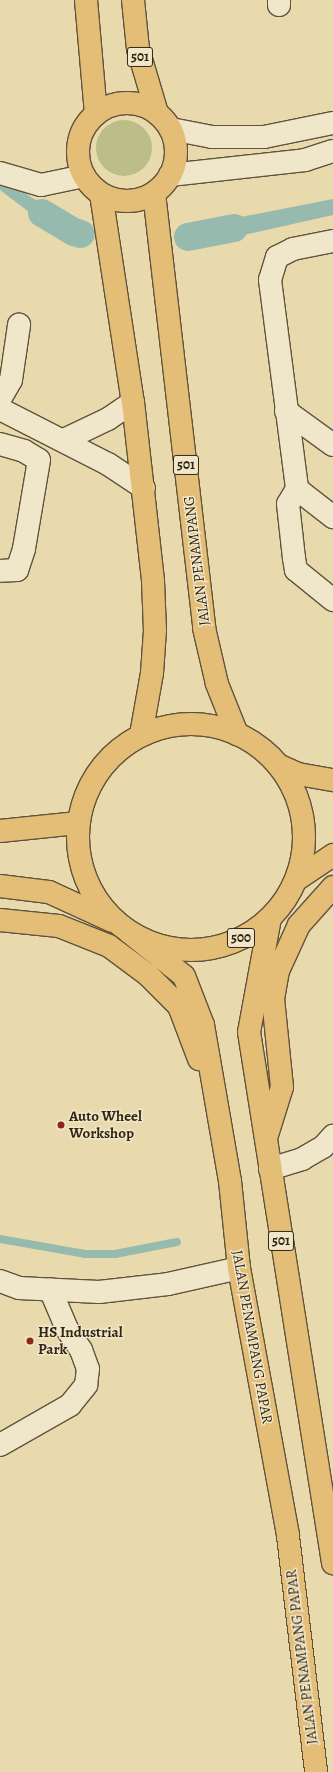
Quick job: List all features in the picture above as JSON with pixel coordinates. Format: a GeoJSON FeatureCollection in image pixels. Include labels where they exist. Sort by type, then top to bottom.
{"type":"FeatureCollection","features":[{"type":"Feature","properties":{"kind":"main road"},"geometry":{"type":"LineString","coordinates":[[86,0],[96,114]]}},
{"type":"Feature","properties":{"kind":"main road","name":"501"},"geometry":{"type":"LineString","coordinates":[[133,0],[138,49],[157,113]]}},
{"type":"Feature","properties":{"kind":"main road"},"geometry":{"type":"LineString","coordinates":[[126,103],[142,105],[157,113],[171,130],[176,150],[175,161],[170,176],[154,193],[128,201],[101,194],[84,176],[79,163],[80,136],[96,114],[110,106],[126,103]]}},
{"type":"Feature","properties":{"kind":"main road","name":"JALAN PENAMPANG"},"geometry":{"type":"LineString","coordinates":[[154,193],[204,628],[217,684],[237,734]]}},
{"type":"Feature","properties":{"kind":"main road"},"geometry":{"type":"LineString","coordinates":[[101,194],[133,402],[144,488],[153,581],[155,630],[152,673],[141,735]]}},
{"type":"Feature","properties":{"kind":"main road","name":"500"},"geometry":{"type":"LineString","coordinates":[[0,886],[49,892],[164,947],[203,950],[239,940],[270,918],[285,900],[296,880],[304,851],[304,820],[295,791],[278,765],[260,747],[237,734],[206,725],[173,725],[141,735],[110,757],[89,787],[78,822],[80,860],[93,894],[123,927]]}},
{"type":"Feature","properties":{"kind":"main road","name":"500"},"geometry":{"type":"LineString","coordinates":[[278,765],[298,774],[333,780]]}},
{"type":"Feature","properties":{"kind":"main road"},"geometry":{"type":"LineString","coordinates":[[0,831],[78,822]]}},
{"type":"Feature","properties":{"kind":"main road","name":"500"},"geometry":{"type":"LineString","coordinates":[[296,880],[333,855]]}},
{"type":"Feature","properties":{"kind":"main road"},"geometry":{"type":"LineString","coordinates":[[266,1140],[282,1087],[273,999],[278,971],[299,925],[333,887]]}},
{"type":"Feature","properties":{"kind":"main road","name":"501"},"geometry":{"type":"LineString","coordinates":[[270,918],[249,1032],[333,1564]]}},
{"type":"Feature","properties":{"kind":"main road"},"geometry":{"type":"LineString","coordinates":[[0,920],[59,926],[109,946],[148,975],[179,1006],[217,1113]]}},
{"type":"Feature","properties":{"kind":"main road","name":"JALAN PENAMPANG PAPAR"},"geometry":{"type":"LineString","coordinates":[[123,927],[184,976],[204,1025],[217,1113],[230,1181],[239,1268],[288,1536],[316,1772]]}},
{"type":"Feature","properties":{"kind":"street"},"geometry":{"type":"LineString","coordinates":[[171,130],[212,136],[264,137],[333,123]]}},
{"type":"Feature","properties":{"kind":"street"},"geometry":{"type":"LineString","coordinates":[[170,176],[305,160],[333,151]]}},
{"type":"Feature","properties":{"kind":"street"},"geometry":{"type":"LineString","coordinates":[[0,174],[41,185],[84,176]]}},
{"type":"Feature","properties":{"kind":"street"},"geometry":{"type":"LineString","coordinates":[[333,241],[293,249],[277,257],[270,280],[297,489],[288,504],[296,570],[333,600]]}},
{"type":"Feature","properties":{"kind":"street"},"geometry":{"type":"LineString","coordinates":[[0,400],[11,380],[19,325]]}},
{"type":"Feature","properties":{"kind":"street"},"geometry":{"type":"LineString","coordinates":[[0,571],[18,570],[24,549],[39,460],[57,437],[108,420],[133,402]]}},
{"type":"Feature","properties":{"kind":"street"},"geometry":{"type":"LineString","coordinates":[[0,409],[121,471],[144,488]]}},
{"type":"Feature","properties":{"kind":"street"},"geometry":{"type":"LineString","coordinates":[[286,411],[333,445]]}},
{"type":"Feature","properties":{"kind":"street"},"geometry":{"type":"LineString","coordinates":[[0,444],[24,452],[39,460]]}},
{"type":"Feature","properties":{"kind":"street"},"geometry":{"type":"LineString","coordinates":[[297,489],[333,517]]}},
{"type":"Feature","properties":{"kind":"street"},"geometry":{"type":"LineString","coordinates":[[270,1169],[302,1159],[323,1147],[333,1136]]}},
{"type":"Feature","properties":{"kind":"street"},"geometry":{"type":"LineString","coordinates":[[0,1281],[19,1288],[99,1292],[168,1284],[239,1268]]}},
{"type":"Feature","properties":{"kind":"street"},"geometry":{"type":"LineString","coordinates":[[0,1445],[70,1405],[86,1385],[88,1369],[81,1350],[68,1329],[50,1290]]}},
{"type":"Feature","properties":{"kind":"green space"},"geometry":{"type":"Polygon","coordinates":[[[118,120],[130,120],[144,128],[152,142],[150,159],[144,168],[130,176],[118,176],[108,171],[101,164],[96,154],[96,142],[101,132],[108,125],[118,120]]]}},
{"type":"Feature","properties":{"kind":"water"},"geometry":{"type":"Polygon","coordinates":[[[0,177],[73,224],[75,241],[50,228],[0,190],[0,177]]]}},
{"type":"Feature","properties":{"kind":"water"},"geometry":{"type":"Polygon","coordinates":[[[333,199],[333,215],[200,245],[195,226],[333,199]]]}},
{"type":"Feature","properties":{"kind":"waterway"},"geometry":{"type":"LineString","coordinates":[[42,213],[74,232],[81,234]]}},
{"type":"Feature","properties":{"kind":"waterway"},"geometry":{"type":"LineString","coordinates":[[188,237],[234,228]]}},
{"type":"Feature","properties":{"kind":"waterway"},"geometry":{"type":"LineString","coordinates":[[0,1239],[85,1254],[115,1254],[177,1242]]}},
{"type":"Feature","properties":{"kind":"place","name":"Auto Wheel Workshop"},"geometry":{"type":"Point","coordinates":[61,1125]}},
{"type":"Feature","properties":{"kind":"place","name":"HS Industrial Park"},"geometry":{"type":"Point","coordinates":[30,1341]}}]}
